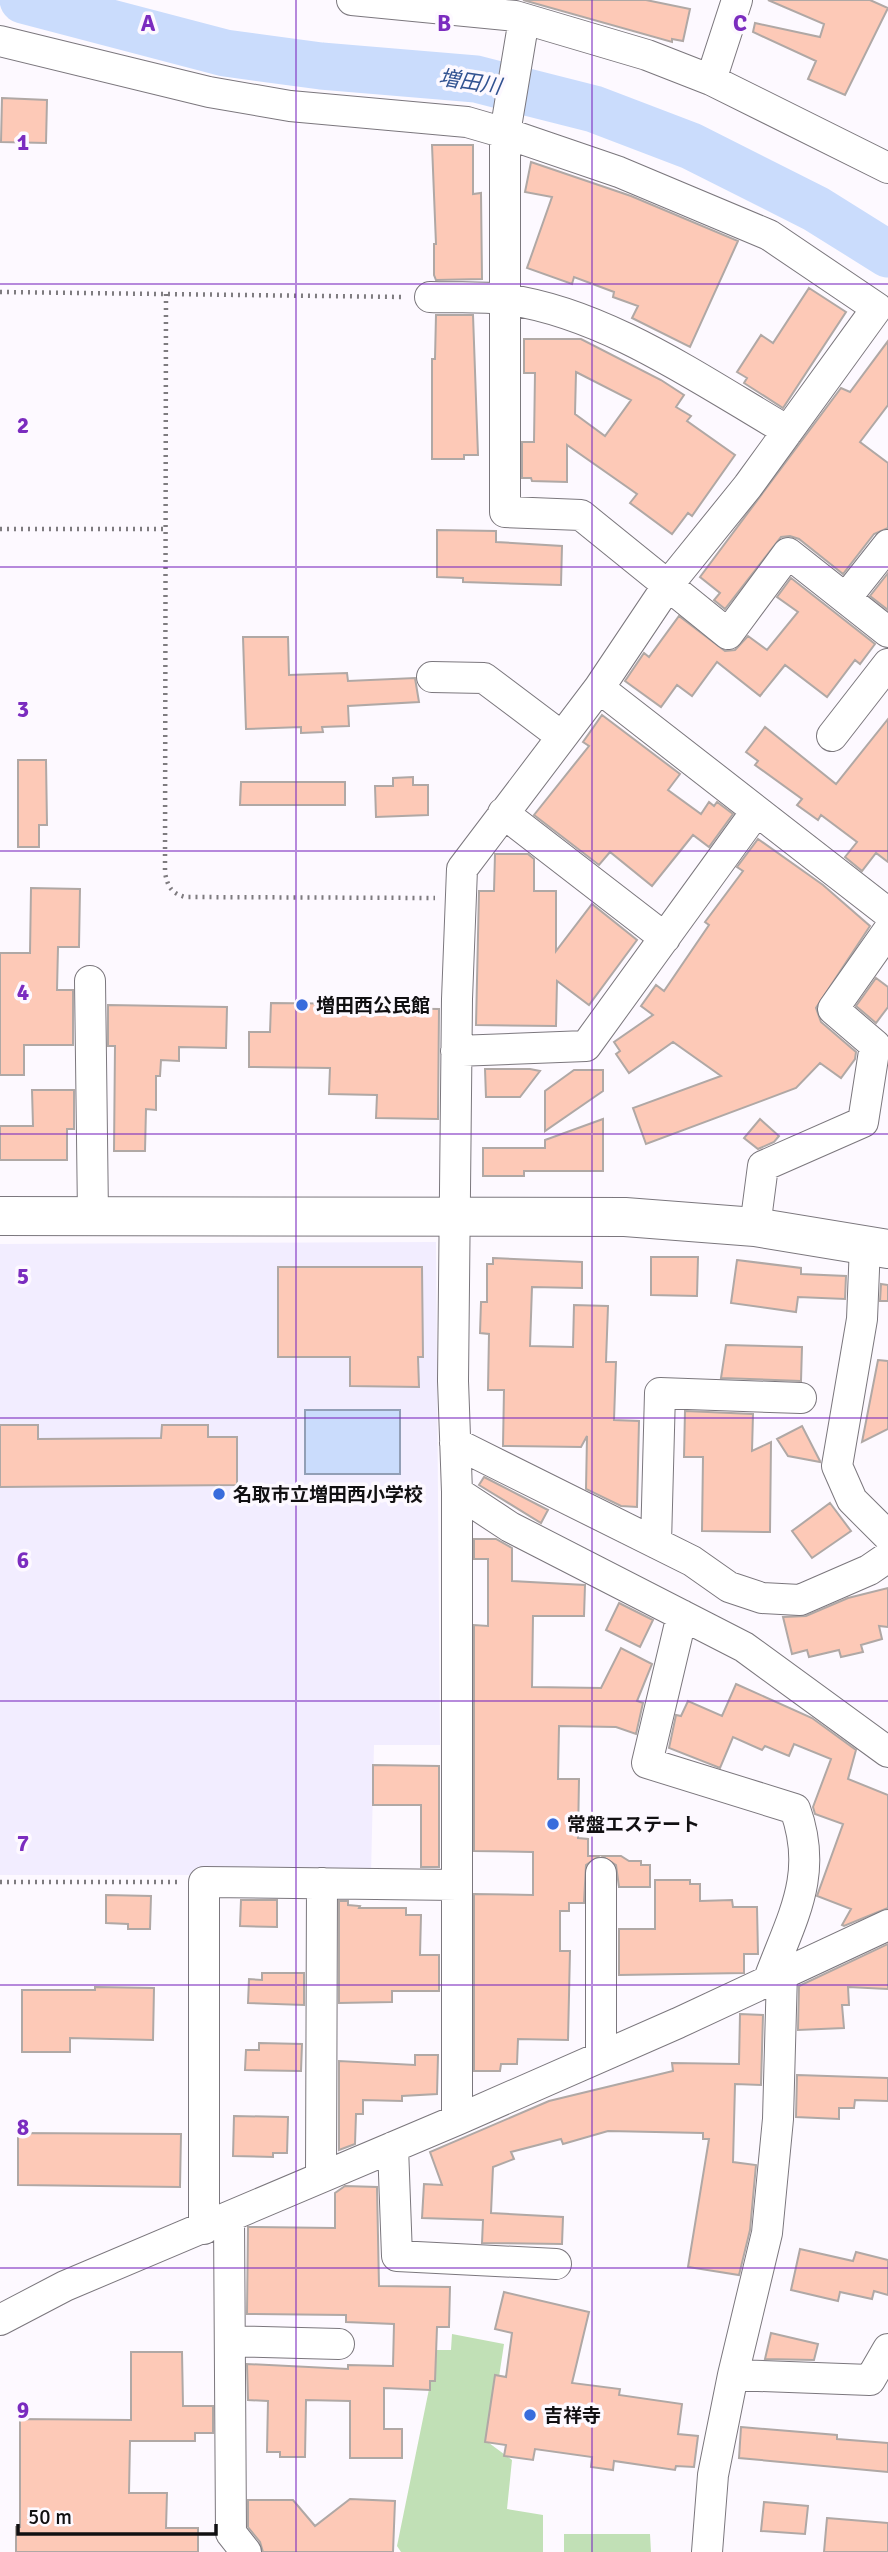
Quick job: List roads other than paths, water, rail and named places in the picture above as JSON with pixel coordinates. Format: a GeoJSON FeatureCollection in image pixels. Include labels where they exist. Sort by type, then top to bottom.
{"type":"FeatureCollection","features":[{"type":"Feature","properties":{"kind":"street"},"geometry":{"type":"LineString","coordinates":[[352,0],[466,6],[524,19],[647,55],[711,80],[888,168]]}},
{"type":"Feature","properties":{"kind":"street"},"geometry":{"type":"LineString","coordinates":[[711,80],[737,0]]}},
{"type":"Feature","properties":{"kind":"street"},"geometry":{"type":"LineString","coordinates":[[524,19],[505,126],[505,512],[581,515],[728,634],[788,553],[888,632]]}},
{"type":"Feature","properties":{"kind":"street"},"geometry":{"type":"LineString","coordinates":[[0,41],[209,92],[290,106],[505,126],[769,235],[877,307],[788,431],[668,585],[599,688],[462,869],[456,1051],[457,2120]]}},
{"type":"Feature","properties":{"kind":"street"},"geometry":{"type":"LineString","coordinates":[[430,297],[505,299],[561,312],[638,344],[788,431]]}},
{"type":"Feature","properties":{"kind":"street"},"geometry":{"type":"LineString","coordinates":[[846,598],[888,545]]}},
{"type":"Feature","properties":{"kind":"street"},"geometry":{"type":"LineString","coordinates":[[832,736],[888,664]]}},
{"type":"Feature","properties":{"kind":"street"},"geometry":{"type":"LineString","coordinates":[[432,677],[484,678],[562,736]]}},
{"type":"Feature","properties":{"kind":"street"},"geometry":{"type":"LineString","coordinates":[[599,688],[755,813],[888,913]]}},
{"type":"Feature","properties":{"kind":"street"},"geometry":{"type":"LineString","coordinates":[[503,813],[665,938]]}},
{"type":"Feature","properties":{"kind":"street"},"geometry":{"type":"LineString","coordinates":[[456,1051],[586,1046],[755,813]]}},
{"type":"Feature","properties":{"kind":"street"},"geometry":{"type":"LineString","coordinates":[[755,1227],[763,1166],[875,1126],[875,1045],[833,1009],[888,931]]}},
{"type":"Feature","properties":{"kind":"street"},"geometry":{"type":"LineString","coordinates":[[90,981],[93,1215]]}},
{"type":"Feature","properties":{"kind":"street"},"geometry":{"type":"LineString","coordinates":[[0,1216],[625,1217],[755,1227],[877,1247],[837,1466],[852,1500],[888,1536]]}},
{"type":"Feature","properties":{"kind":"street"},"geometry":{"type":"LineString","coordinates":[[656,1543],[660,1393],[801,1398]]}},
{"type":"Feature","properties":{"kind":"street"},"geometry":{"type":"LineString","coordinates":[[455,1443],[692,1561],[729,1587],[762,1598],[800,1600],[869,1570],[888,1557]]}},
{"type":"Feature","properties":{"kind":"street"},"geometry":{"type":"LineString","coordinates":[[457,1492],[510,1527],[744,1647],[888,1752]]}},
{"type":"Feature","properties":{"kind":"street"},"geometry":{"type":"LineString","coordinates":[[682,1615],[647,1763],[795,1808],[804,1835],[805,1881],[775,1976],[778,2119],[767,2233],[733,2375],[713,2475],[708,2552]]}},
{"type":"Feature","properties":{"kind":"street"},"geometry":{"type":"LineString","coordinates":[[601,1872],[601,2056]]}},
{"type":"Feature","properties":{"kind":"street"},"geometry":{"type":"LineString","coordinates":[[246,2552],[231,2533],[230,2341],[216,2223],[204,1882],[457,1885]]}},
{"type":"Feature","properties":{"kind":"street"},"geometry":{"type":"LineString","coordinates":[[321,1883],[321,2177]]}},
{"type":"Feature","properties":{"kind":"street"},"geometry":{"type":"LineString","coordinates":[[0,2320],[65,2286],[457,2120],[888,1925]]}},
{"type":"Feature","properties":{"kind":"street"},"geometry":{"type":"LineString","coordinates":[[393,2147],[397,2256],[556,2264]]}},
{"type":"Feature","properties":{"kind":"street"},"geometry":{"type":"LineString","coordinates":[[230,2341],[339,2344]]}},
{"type":"Feature","properties":{"kind":"street"},"geometry":{"type":"LineString","coordinates":[[733,2375],[870,2380],[888,2349]]}},
{"type":"Feature","properties":{"kind":"water"},"geometry":{"type":"Polygon","coordinates":[[[305,1410],[400,1410],[400,1474],[305,1474],[305,1410]]]}},
{"type":"Feature","properties":{"kind":"waterway","name":"増田川"},"geometry":{"type":"LineString","coordinates":[[23,0],[225,53],[321,66],[476,79],[594,109],[691,146],[816,209],[888,254]]}},
{"type":"Feature","properties":{"kind":"place","name":"増田西公民館"},"geometry":{"type":"Point","coordinates":[302,1005]}},
{"type":"Feature","properties":{"kind":"place","name":"名取市立増田西小学校"},"geometry":{"type":"Point","coordinates":[219,1494]}},
{"type":"Feature","properties":{"kind":"place","name":"常盤エステート"},"geometry":{"type":"Point","coordinates":[553,1824]}},
{"type":"Feature","properties":{"kind":"place","name":"吉祥寺"},"geometry":{"type":"Point","coordinates":[530,2415]}}]}
